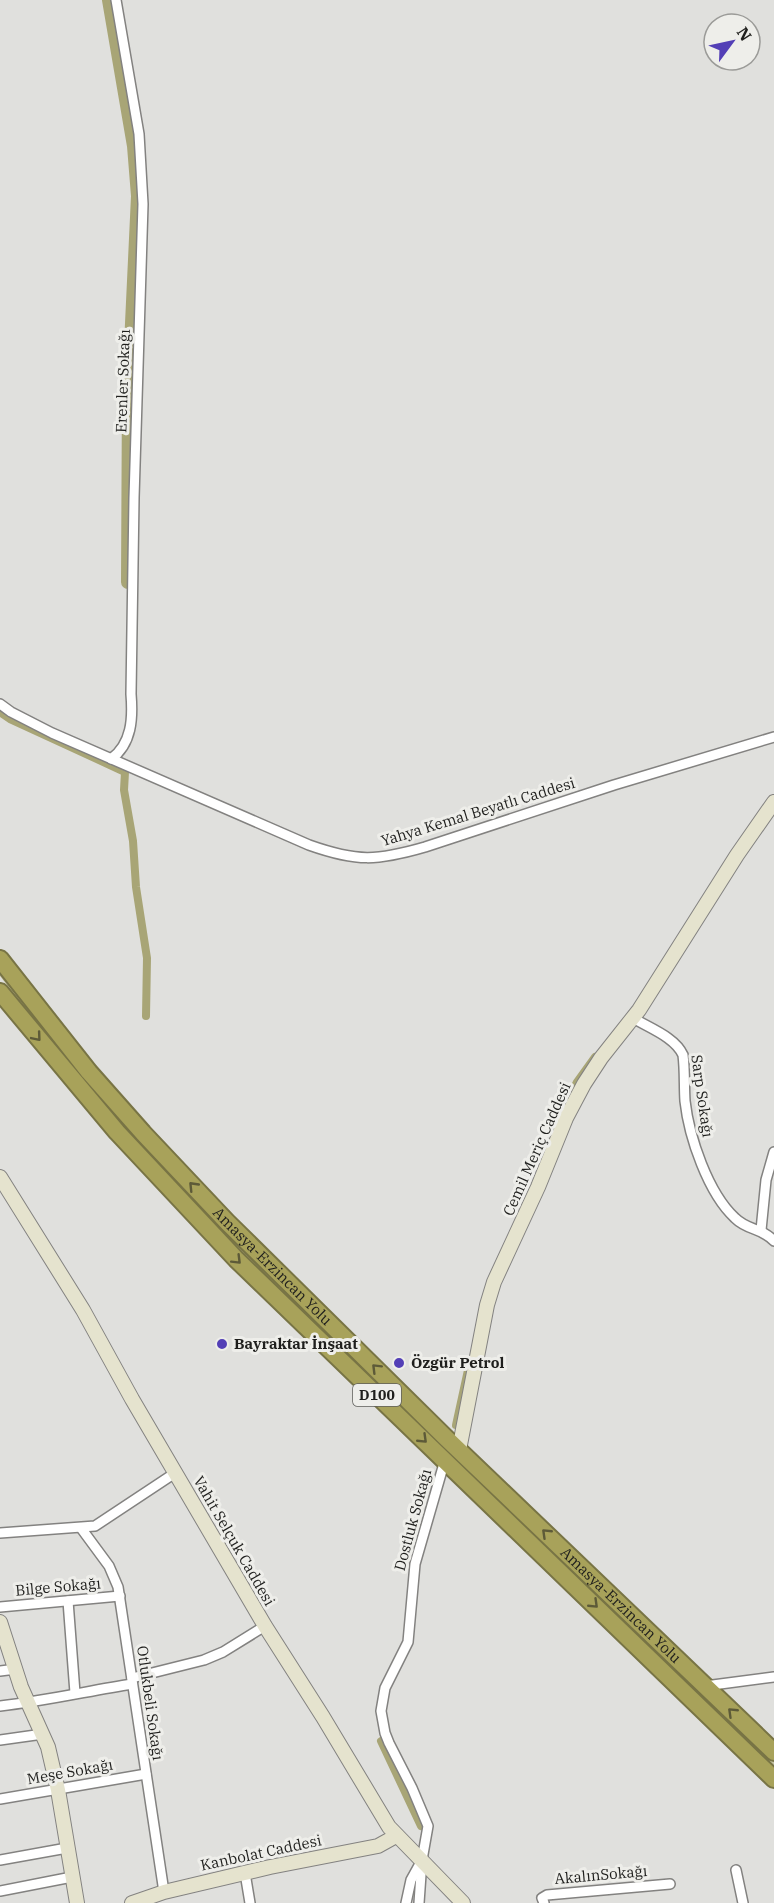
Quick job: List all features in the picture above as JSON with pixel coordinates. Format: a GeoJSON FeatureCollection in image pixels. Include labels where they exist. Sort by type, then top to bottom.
{"type":"FeatureCollection","features":[{"type":"Feature","properties":{"kind":"highway","name":"Amasya-Erzincan Yolu"},"geometry":{"type":"LineString","coordinates":[[0,958],[89,1072],[235,1230],[459,1450],[774,1752]]}},
{"type":"Feature","properties":{"kind":"highway","name":"Amasya-Erzincan Yolu"},"geometry":{"type":"LineString","coordinates":[[0,992],[117,1132],[201,1224],[774,1779]]}},
{"type":"Feature","properties":{"kind":"street","name":"Erenler Sokağı"},"geometry":{"type":"LineString","coordinates":[[111,759],[120,753],[131,726],[134,498],[143,204],[139,134],[116,0]]}},
{"type":"Feature","properties":{"kind":"street","name":"Yahya Kemal Beyatlı Caddesi"},"geometry":{"type":"LineString","coordinates":[[0,704],[52,733],[309,845],[344,856],[373,859],[397,856],[614,785],[774,736]]}},
{"type":"Feature","properties":{"kind":"street","name":"Cemil Meriç Caddesi"},"geometry":{"type":"LineString","coordinates":[[459,1450],[481,1329],[494,1282],[575,1100],[592,1071],[633,1018],[737,855],[774,802]]}},
{"type":"Feature","properties":{"kind":"street","name":"Sarp Sokağı"},"geometry":{"type":"LineString","coordinates":[[633,1018],[665,1037],[681,1050],[685,1065],[687,1113],[699,1159],[706,1175],[732,1215],[742,1224],[760,1230],[774,1241]]}},
{"type":"Feature","properties":{"kind":"street"},"geometry":{"type":"LineString","coordinates":[[760,1230],[766,1180],[774,1152]]}},
{"type":"Feature","properties":{"kind":"street","name":"Vahit Selçuk Caddesi"},"geometry":{"type":"LineString","coordinates":[[0,1177],[83,1311],[265,1626],[323,1717],[388,1827],[463,1903]]}},
{"type":"Feature","properties":{"kind":"street","name":"Dostluk Sokağı"},"geometry":{"type":"LineString","coordinates":[[419,1903],[422,1860],[428,1826],[389,1743],[381,1711],[385,1688],[408,1642],[415,1564],[445,1460]]}},
{"type":"Feature","properties":{"kind":"street"},"geometry":{"type":"LineString","coordinates":[[0,1533],[95,1526],[175,1473]]}},
{"type":"Feature","properties":{"kind":"street","name":"Otlukbeli Sokağı"},"geometry":{"type":"LineString","coordinates":[[81,1528],[113,1574],[120,1596],[164,1892]]}},
{"type":"Feature","properties":{"kind":"street","name":"Bilge Sokağı"},"geometry":{"type":"LineString","coordinates":[[0,1607],[120,1596]]}},
{"type":"Feature","properties":{"kind":"street"},"geometry":{"type":"LineString","coordinates":[[68,1601],[75,1694]]}},
{"type":"Feature","properties":{"kind":"street"},"geometry":{"type":"LineString","coordinates":[[0,1622],[28,1703],[43,1734],[58,1790],[77,1903]]}},
{"type":"Feature","properties":{"kind":"street"},"geometry":{"type":"LineString","coordinates":[[0,1706],[28,1703],[132,1681],[213,1657],[265,1626]]}},
{"type":"Feature","properties":{"kind":"street"},"geometry":{"type":"LineString","coordinates":[[0,1671],[16,1669]]}},
{"type":"Feature","properties":{"kind":"street"},"geometry":{"type":"LineString","coordinates":[[705,1686],[774,1677]]}},
{"type":"Feature","properties":{"kind":"street"},"geometry":{"type":"LineString","coordinates":[[0,1740],[43,1734]]}},
{"type":"Feature","properties":{"kind":"street","name":"Meşe Sokağı"},"geometry":{"type":"LineString","coordinates":[[0,1799],[146,1774]]}},
{"type":"Feature","properties":{"kind":"street","name":"Kanbolat Caddesi"},"geometry":{"type":"LineString","coordinates":[[132,1903],[164,1892],[245,1873],[378,1846],[396,1836]]}},
{"type":"Feature","properties":{"kind":"street"},"geometry":{"type":"LineString","coordinates":[[0,1860],[67,1848]]}},
{"type":"Feature","properties":{"kind":"street","name":"Dostluk Sokağı"},"geometry":{"type":"LineString","coordinates":[[406,1903],[411,1880],[422,1860]]}},
{"type":"Feature","properties":{"kind":"street"},"geometry":{"type":"LineString","coordinates":[[736,1870],[743,1903]]}},
{"type":"Feature","properties":{"kind":"street"},"geometry":{"type":"LineString","coordinates":[[245,1873],[250,1903]]}},
{"type":"Feature","properties":{"kind":"street"},"geometry":{"type":"LineString","coordinates":[[0,1891],[72,1877]]}},
{"type":"Feature","properties":{"kind":"street","name":"AkalınSokağı"},"geometry":{"type":"LineString","coordinates":[[544,1903],[542,1898],[547,1895],[670,1884]]}},
{"type":"Feature","properties":{"kind":"green space"},"geometry":{"type":"Polygon","coordinates":[[[0,968],[32,1011],[581,1575],[774,1762],[774,1768],[201,1212],[130,1135],[28,1013],[0,976],[0,968]]]}},
{"type":"Feature","properties":{"kind":"waterway"},"geometry":{"type":"LineString","coordinates":[[109,0],[134,146],[138,196],[129,387],[128,582]]}},
{"type":"Feature","properties":{"kind":"waterway"},"geometry":{"type":"LineString","coordinates":[[0,712],[10,719],[125,772],[124,790],[133,841],[136,887],[147,958],[146,1016]]}},
{"type":"Feature","properties":{"kind":"waterway"},"geometry":{"type":"LineString","coordinates":[[559,1119],[577,1082],[595,1057]]}},
{"type":"Feature","properties":{"kind":"waterway"},"geometry":{"type":"LineString","coordinates":[[456,1425],[468,1370]]}},
{"type":"Feature","properties":{"kind":"waterway"},"geometry":{"type":"LineString","coordinates":[[381,1741],[421,1826]]}},
{"type":"Feature","properties":{"kind":"place","name":"Bayraktar İnşaat"},"geometry":{"type":"Point","coordinates":[222,1344]}},
{"type":"Feature","properties":{"kind":"place","name":"Özgür Petrol"},"geometry":{"type":"Point","coordinates":[399,1363]}}]}
